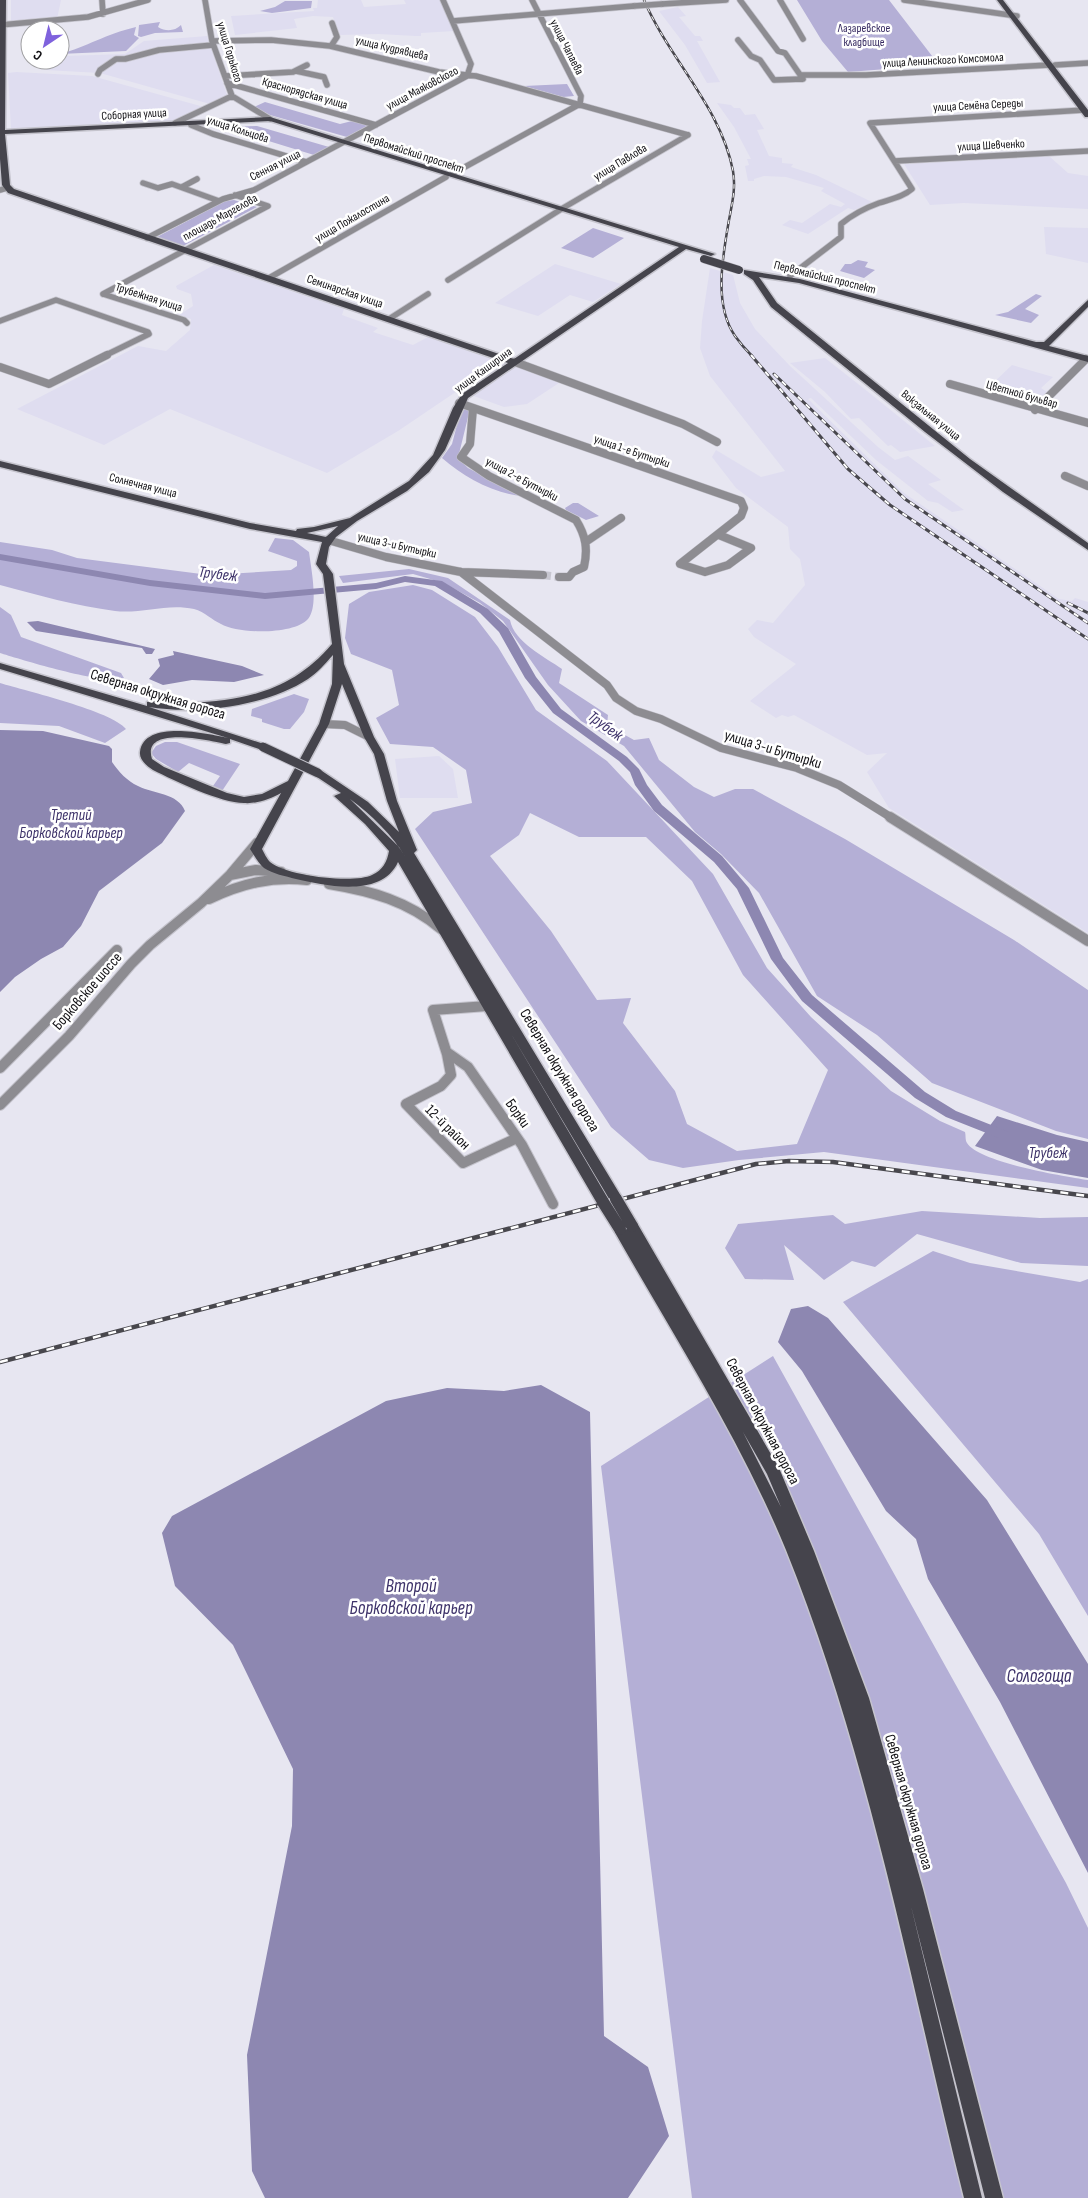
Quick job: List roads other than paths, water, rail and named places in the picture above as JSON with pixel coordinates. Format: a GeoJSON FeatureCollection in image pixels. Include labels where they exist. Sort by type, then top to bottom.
{"type":"FeatureCollection","features":[{"type":"Feature","properties":{"kind":"main road"},"geometry":{"type":"LineString","coordinates":[[3,0],[3,25]]}},
{"type":"Feature","properties":{"kind":"main road"},"geometry":{"type":"LineString","coordinates":[[3,25],[7,0]]}},
{"type":"Feature","properties":{"kind":"main road"},"geometry":{"type":"LineString","coordinates":[[1000,0],[1087,111]]}},
{"type":"Feature","properties":{"kind":"main road"},"geometry":{"type":"LineString","coordinates":[[1004,0],[1014,16]]}},
{"type":"Feature","properties":{"kind":"main road","name":"Семинарская улица"},"geometry":{"type":"LineString","coordinates":[[3,25],[4,189],[515,362]]}},
{"type":"Feature","properties":{"kind":"main road","name":"Соборная улица"},"geometry":{"type":"LineString","coordinates":[[3,135],[270,118]]}},
{"type":"Feature","properties":{"kind":"main road","name":"Первомайский проспект"},"geometry":{"type":"LineString","coordinates":[[270,118],[773,277]]}},
{"type":"Feature","properties":{"kind":"main road","name":"Соборная улица"},"geometry":{"type":"LineString","coordinates":[[3,135],[261,122]]}},
{"type":"Feature","properties":{"kind":"main road","name":"Первомайский проспект"},"geometry":{"type":"LineString","coordinates":[[261,122],[342,142]]}},
{"type":"Feature","properties":{"kind":"main road","name":"улица Каширина"},"geometry":{"type":"LineString","coordinates":[[328,540],[420,476],[444,444],[459,403],[465,396],[682,248]]}},
{"type":"Feature","properties":{"kind":"main road","name":"Первомайский проспект"},"geometry":{"type":"LineString","coordinates":[[744,269],[788,277],[1087,358]]}},
{"type":"Feature","properties":{"kind":"main road","name":"Вокзальная улица"},"geometry":{"type":"LineString","coordinates":[[744,269],[757,278],[765,294],[774,305],[982,472],[1036,513],[1088,547]]}},
{"type":"Feature","properties":{"kind":"main road"},"geometry":{"type":"LineString","coordinates":[[761,284],[773,277],[788,277]]}},
{"type":"Feature","properties":{"kind":"main road"},"geometry":{"type":"LineString","coordinates":[[765,294],[788,277]]}},
{"type":"Feature","properties":{"kind":"main road"},"geometry":{"type":"LineString","coordinates":[[761,284],[773,287]]}},
{"type":"Feature","properties":{"kind":"main road"},"geometry":{"type":"LineString","coordinates":[[1041,345],[1088,295]]}},
{"type":"Feature","properties":{"kind":"main road"},"geometry":{"type":"LineString","coordinates":[[1041,345],[1088,302]]}},
{"type":"Feature","properties":{"kind":"main road","name":"Солнечная улица"},"geometry":{"type":"LineString","coordinates":[[0,464],[279,532],[328,540]]}},
{"type":"Feature","properties":{"kind":"main road","name":"Солнечная улица"},"geometry":{"type":"LineString","coordinates":[[279,532],[315,530],[365,514]]}},
{"type":"Feature","properties":{"kind":"main road"},"geometry":{"type":"LineString","coordinates":[[291,534],[312,544],[319,553],[321,564],[328,574],[339,664],[337,684],[324,724],[257,842],[256,849],[266,864],[289,873],[344,883],[372,880],[381,876],[391,866],[395,849]]}},
{"type":"Feature","properties":{"kind":"main road"},"geometry":{"type":"LineString","coordinates":[[321,564],[322,552],[328,540]]}},
{"type":"Feature","properties":{"kind":"main road"},"geometry":{"type":"LineString","coordinates":[[107,696],[177,706],[251,697],[279,690],[304,677],[337,644]]}},
{"type":"Feature","properties":{"kind":"main road"},"geometry":{"type":"LineString","coordinates":[[339,664],[369,737],[379,754],[392,801],[408,838],[413,859]]}},
{"type":"Feature","properties":{"kind":"main road","name":"Северная окружная дорога"},"geometry":{"type":"LineString","coordinates":[[0,666],[107,696],[261,749],[347,790],[378,816],[403,843],[610,1200],[774,1472],[807,1551],[864,1708],[915,1889],[994,2198]]}},
{"type":"Feature","properties":{"kind":"main road"},"geometry":{"type":"LineString","coordinates":[[0,671],[231,742]]}},
{"type":"Feature","properties":{"kind":"main road"},"geometry":{"type":"LineString","coordinates":[[261,749],[192,734],[170,734],[151,743],[146,748],[146,757],[150,764],[160,770],[234,799],[255,800],[292,783]]}},
{"type":"Feature","properties":{"kind":"main road","name":"Северная окружная дорога"},"geometry":{"type":"LineString","coordinates":[[315,775],[360,812],[395,849],[448,936],[487,1006],[610,1200]]}},
{"type":"Feature","properties":{"kind":"main road","name":"Северная окружная дорога"},"geometry":{"type":"LineString","coordinates":[[626,1227],[760,1475],[821,1624],[848,1701],[875,1796],[973,2198]]}},
{"type":"Feature","properties":{"kind":"street"},"geometry":{"type":"LineString","coordinates":[[102,0],[103,14]]}},
{"type":"Feature","properties":{"kind":"street"},"geometry":{"type":"LineString","coordinates":[[3,25],[103,14],[148,0]]}},
{"type":"Feature","properties":{"kind":"street","name":"улица Горького"},"geometry":{"type":"LineString","coordinates":[[205,0],[212,43],[232,96],[270,118]]}},
{"type":"Feature","properties":{"kind":"street","name":"улица Маяковского"},"geometry":{"type":"LineString","coordinates":[[342,142],[467,76],[471,64],[443,0]]}},
{"type":"Feature","properties":{"kind":"street","name":"улица Чапаева"},"geometry":{"type":"LineString","coordinates":[[532,0],[581,100]]}},
{"type":"Feature","properties":{"kind":"street"},"geometry":{"type":"LineString","coordinates":[[617,0],[621,8]]}},
{"type":"Feature","properties":{"kind":"street"},"geometry":{"type":"LineString","coordinates":[[452,21],[621,8],[680,1],[726,0]]}},
{"type":"Feature","properties":{"kind":"street"},"geometry":{"type":"LineString","coordinates":[[740,0],[778,51],[786,53],[800,74]]}},
{"type":"Feature","properties":{"kind":"street"},"geometry":{"type":"LineString","coordinates":[[780,0],[803,39]]}},
{"type":"Feature","properties":{"kind":"street"},"geometry":{"type":"LineString","coordinates":[[904,0],[1014,16]]}},
{"type":"Feature","properties":{"kind":"street"},"geometry":{"type":"LineString","coordinates":[[331,46],[337,37],[332,24]]}},
{"type":"Feature","properties":{"kind":"street","name":"улица Кудрявцева"},"geometry":{"type":"LineString","coordinates":[[98,74],[106,65],[116,59],[125,59],[159,50],[212,43],[283,40],[331,46],[454,75],[476,76],[571,102],[581,100]]}},
{"type":"Feature","properties":{"kind":"street","name":"улица Ленинского Комсомола"},"geometry":{"type":"LineString","coordinates":[[738,40],[751,56],[760,60],[774,80],[802,79],[800,74],[866,75],[1088,63]]}},
{"type":"Feature","properties":{"kind":"street"},"geometry":{"type":"LineString","coordinates":[[296,71],[307,65]]}},
{"type":"Feature","properties":{"kind":"street"},"geometry":{"type":"LineString","coordinates":[[226,79],[296,71],[324,77],[327,85]]}},
{"type":"Feature","properties":{"kind":"street","name":"Краснорядская улица"},"geometry":{"type":"LineString","coordinates":[[226,79],[376,125]]}},
{"type":"Feature","properties":{"kind":"street"},"geometry":{"type":"LineString","coordinates":[[175,124],[232,96]]}},
{"type":"Feature","properties":{"kind":"street","name":"улица Кудрявцева"},"geometry":{"type":"LineString","coordinates":[[563,100],[581,100],[688,135]]}},
{"type":"Feature","properties":{"kind":"street","name":"улица Пожалостина"},"geometry":{"type":"LineString","coordinates":[[269,278],[581,100]]}},
{"type":"Feature","properties":{"kind":"street","name":"улица Семёна Середы"},"geometry":{"type":"LineString","coordinates":[[895,161],[870,122],[1087,111]]}},
{"type":"Feature","properties":{"kind":"street","name":"улица Кольцова"},"geometry":{"type":"LineString","coordinates":[[191,125],[213,134],[306,162]]}},
{"type":"Feature","properties":{"kind":"street","name":"улица Павлова"},"geometry":{"type":"LineString","coordinates":[[448,280],[560,210],[688,135]]}},
{"type":"Feature","properties":{"kind":"street","name":"Сенная улица"},"geometry":{"type":"LineString","coordinates":[[147,238],[219,201],[254,190],[342,142]]}},
{"type":"Feature","properties":{"kind":"street","name":"улица Шевченко"},"geometry":{"type":"LineString","coordinates":[[895,161],[1088,151]]}},
{"type":"Feature","properties":{"kind":"street"},"geometry":{"type":"LineString","coordinates":[[788,277],[841,237],[841,224],[845,221],[865,208],[909,193],[912,189],[911,185],[895,161]]}},
{"type":"Feature","properties":{"kind":"street"},"geometry":{"type":"LineString","coordinates":[[182,187],[197,180]]}},
{"type":"Feature","properties":{"kind":"street"},"geometry":{"type":"LineString","coordinates":[[143,183],[158,188],[172,184],[219,201]]}},
{"type":"Feature","properties":{"kind":"street","name":"площадь Маргелова"},"geometry":{"type":"LineString","coordinates":[[184,250],[268,206],[234,195]]}},
{"type":"Feature","properties":{"kind":"street","name":"Трубежная улица"},"geometry":{"type":"LineString","coordinates":[[184,250],[103,294],[177,318],[188,324]]}},
{"type":"Feature","properties":{"kind":"street"},"geometry":{"type":"LineString","coordinates":[[389,319],[428,294]]}},
{"type":"Feature","properties":{"kind":"street"},"geometry":{"type":"LineString","coordinates":[[0,321],[56,300],[150,334],[49,384],[0,367]]}},
{"type":"Feature","properties":{"kind":"street"},"geometry":{"type":"LineString","coordinates":[[1035,410],[1087,358]]}},
{"type":"Feature","properties":{"kind":"street","name":"Семинарская улица"},"geometry":{"type":"LineString","coordinates":[[515,362],[683,424],[717,442]]}},
{"type":"Feature","properties":{"kind":"street","name":"Цветной бульвар"},"geometry":{"type":"LineString","coordinates":[[950,384],[1035,410],[1088,423]]}},
{"type":"Feature","properties":{"kind":"street","name":"улица 1-е Бутырки"},"geometry":{"type":"LineString","coordinates":[[459,403],[741,501],[744,508],[741,516],[708,544],[680,564],[705,572],[728,565],[752,548],[719,535]]}},
{"type":"Feature","properties":{"kind":"street","name":"улица 2-е Бутырки"},"geometry":{"type":"LineString","coordinates":[[473,408],[470,444],[461,457],[489,476],[576,520],[587,542]]}},
{"type":"Feature","properties":{"kind":"street"},"geometry":{"type":"LineString","coordinates":[[1065,476],[1088,486]]}},
{"type":"Feature","properties":{"kind":"street"},"geometry":{"type":"LineString","coordinates":[[559,576],[569,577],[584,567],[588,551],[587,542],[621,518]]}},
{"type":"Feature","properties":{"kind":"street","name":"улица 3-и Бутырки"},"geometry":{"type":"LineString","coordinates":[[328,540],[386,557],[461,572],[540,575]]}},
{"type":"Feature","properties":{"kind":"street","name":"улица 3-и Бутырки"},"geometry":{"type":"LineString","coordinates":[[461,572],[607,685],[616,698],[636,711],[661,719],[720,748],[797,768],[839,785],[1088,941]]}},
{"type":"Feature","properties":{"kind":"street"},"geometry":{"type":"LineString","coordinates":[[324,724],[345,725],[369,737]]}},
{"type":"Feature","properties":{"kind":"street"},"geometry":{"type":"LineString","coordinates":[[201,902],[230,875],[257,842]]}},
{"type":"Feature","properties":{"kind":"street"},"geometry":{"type":"LineString","coordinates":[[230,875],[256,870],[289,873]]}},
{"type":"Feature","properties":{"kind":"street"},"geometry":{"type":"LineString","coordinates":[[201,902],[228,889],[261,879],[300,879],[356,889],[397,899],[428,917],[448,936]]}},
{"type":"Feature","properties":{"kind":"street","name":"Борковское шоссе"},"geometry":{"type":"LineString","coordinates":[[0,1105],[69,1036],[131,964],[201,902]]}},
{"type":"Feature","properties":{"kind":"street"},"geometry":{"type":"LineString","coordinates":[[0,1068],[117,950]]}},
{"type":"Feature","properties":{"kind":"street"},"geometry":{"type":"LineString","coordinates":[[445,1051],[433,1010],[487,1006]]}},
{"type":"Feature","properties":{"kind":"street","name":"Борки"},"geometry":{"type":"LineString","coordinates":[[445,1051],[468,1067],[517,1138],[553,1204]]}},
{"type":"Feature","properties":{"kind":"street","name":"12-й район"},"geometry":{"type":"LineString","coordinates":[[445,1051],[452,1069],[447,1081],[408,1101],[407,1107],[463,1163],[517,1138]]}},
{"type":"Feature","properties":{"kind":"water"},"geometry":{"type":"Polygon","coordinates":[[[38,621],[155,649],[152,654],[146,654],[142,648],[36,631],[27,622],[38,621]]]}},
{"type":"Feature","properties":{"kind":"water"},"geometry":{"type":"Polygon","coordinates":[[[173,651],[242,666],[264,675],[234,682],[192,680],[163,685],[149,679],[160,666],[158,659],[174,655],[173,651]]]}},
{"type":"Feature","properties":{"kind":"water","name":"Третий Борковской карьер"},"geometry":{"type":"Polygon","coordinates":[[[0,730],[43,731],[109,746],[112,749],[112,762],[127,779],[144,789],[171,797],[182,805],[185,811],[162,843],[99,891],[81,926],[63,947],[15,977],[0,992],[0,730]]]}},
{"type":"Feature","properties":{"kind":"water","name":"Трубеж"},"geometry":{"type":"Polygon","coordinates":[[[997,1116],[1057,1135],[1088,1142],[1088,1178],[1042,1170],[975,1146],[997,1116]]]}},
{"type":"Feature","properties":{"kind":"water","name":"Сологоща"},"geometry":{"type":"Polygon","coordinates":[[[808,1306],[828,1318],[987,1500],[1088,1664],[1088,1873],[1000,1702],[928,1579],[916,1539],[886,1511],[802,1371],[778,1342],[791,1309],[808,1306]]]}},
{"type":"Feature","properties":{"kind":"water","name":"Второй Борковской карьер"},"geometry":{"type":"Polygon","coordinates":[[[541,1385],[590,1412],[604,2036],[648,2067],[669,2136],[628,2198],[265,2198],[252,2171],[247,2055],[292,1826],[293,1769],[233,1645],[175,1586],[162,1533],[172,1516],[386,1401],[447,1388],[504,1391],[541,1385]]]}},
{"type":"Feature","properties":{"kind":"waterway","name":"Трубеж"},"geometry":{"type":"LineString","coordinates":[[0,557],[150,583],[265,596],[376,586],[405,579],[438,583],[484,611],[504,630],[531,678],[557,711],[623,759],[635,771],[641,785],[658,808],[718,859],[743,888],[777,959],[807,998],[920,1095],[951,1114],[1004,1135]]}},
{"type":"Feature","properties":{"kind":"tunnel"},"geometry":{"type":"LineString","coordinates":[[543,575],[559,577]]}},
{"type":"Feature","properties":{"kind":"railway"},"geometry":{"type":"LineString","coordinates":[[644,0],[667,43],[706,104],[727,148],[734,184],[722,264],[722,294],[728,323],[735,336],[752,356]]}},
{"type":"Feature","properties":{"kind":"railway"},"geometry":{"type":"LineString","coordinates":[[751,355],[848,469],[890,505],[1088,639]]}},
{"type":"Feature","properties":{"kind":"railway"},"geometry":{"type":"LineString","coordinates":[[774,374],[905,499],[1088,623]]}},
{"type":"Feature","properties":{"kind":"railway"},"geometry":{"type":"LineString","coordinates":[[1068,603],[1088,613]]}},
{"type":"Feature","properties":{"kind":"railway"},"geometry":{"type":"LineString","coordinates":[[0,1362],[756,1164],[789,1161],[833,1162],[1088,1196]]}},
{"type":"Feature","properties":{"kind":"park label","name":"Лазаревское кладбище"},"geometry":{"type":"Point","coordinates":[864,35]}}]}
